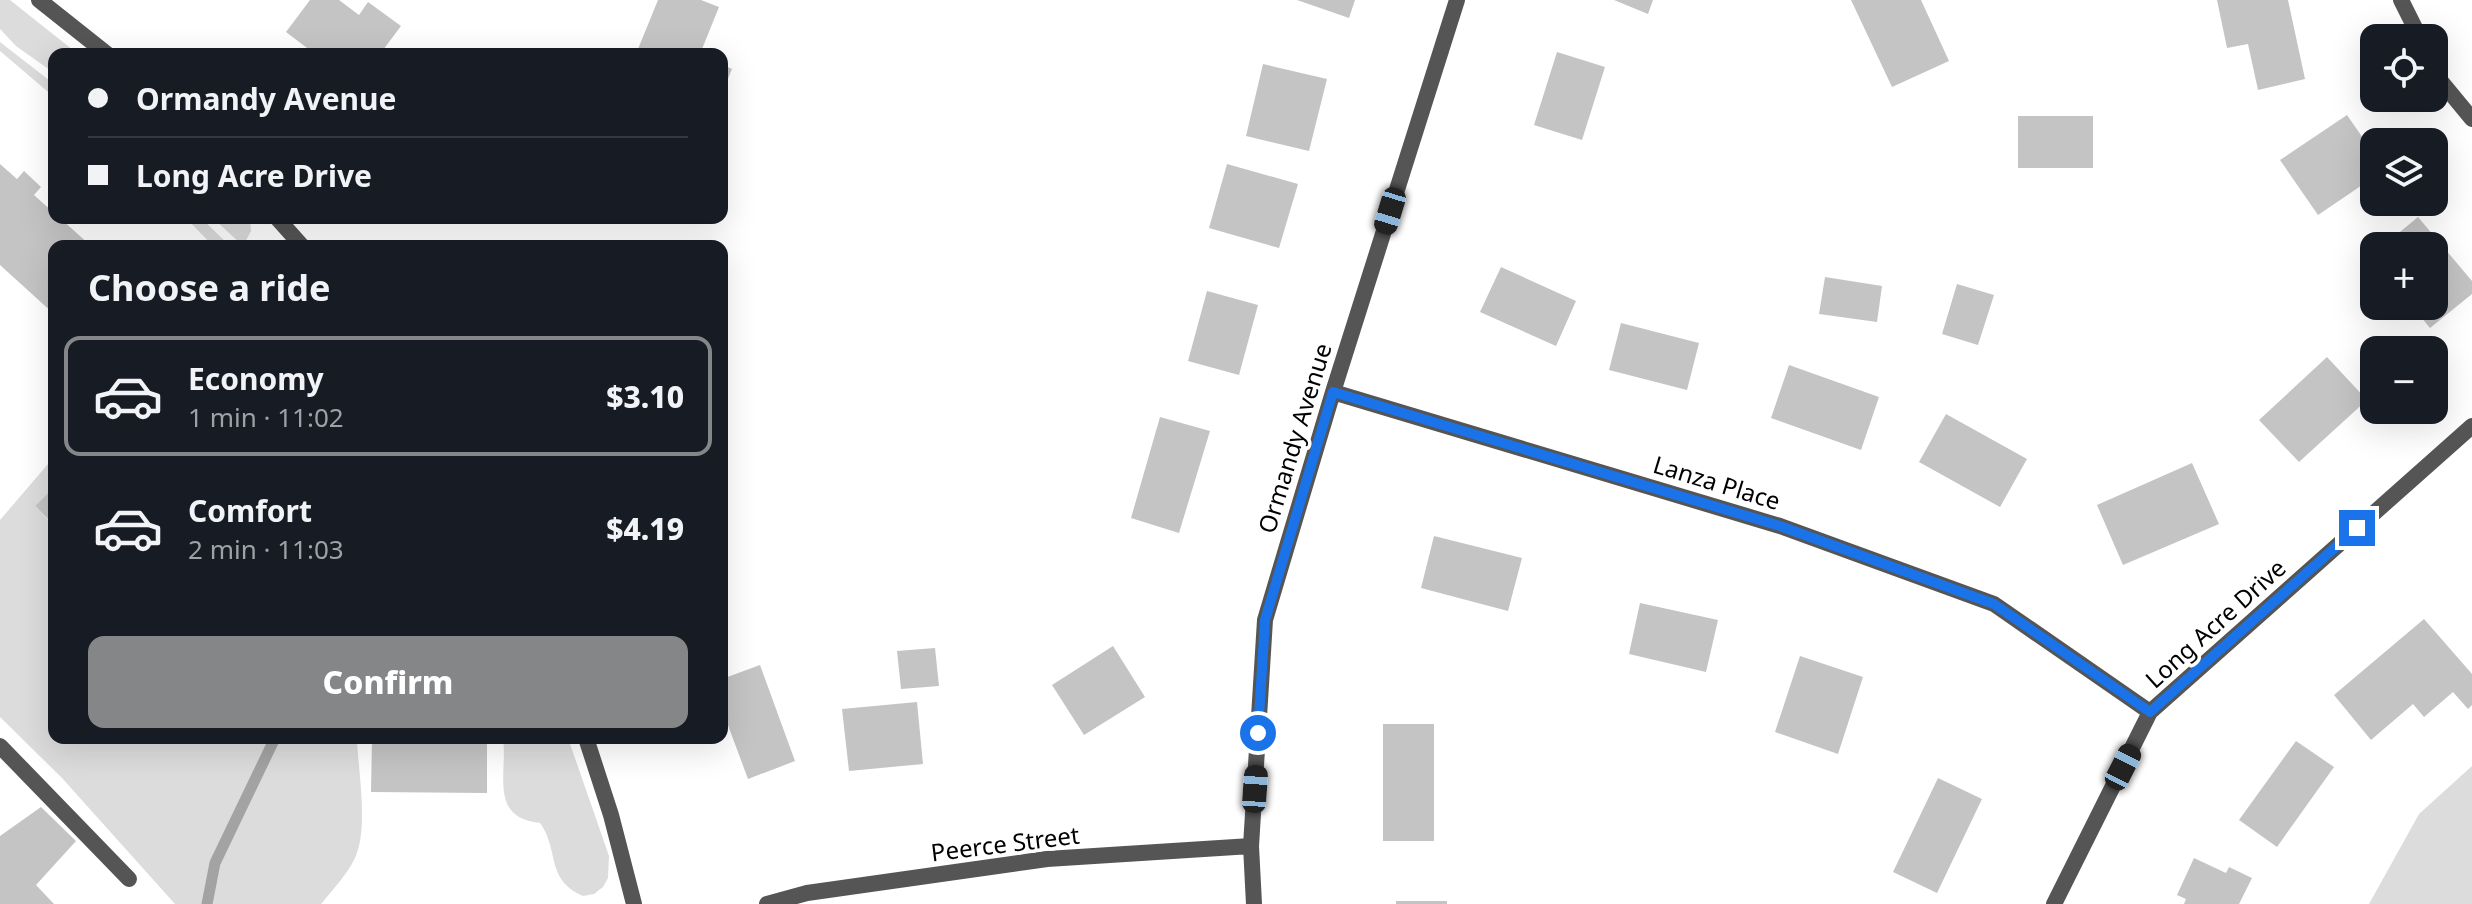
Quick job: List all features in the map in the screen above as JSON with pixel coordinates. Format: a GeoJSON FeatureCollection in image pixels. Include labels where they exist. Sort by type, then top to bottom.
{"type":"FeatureCollection","features":[{"type":"Feature","properties":{"kind":"street"},"geometry":{"type":"LineString","coordinates":[[39,0],[99,48]]}},
{"type":"Feature","properties":{"kind":"street","name":"Ormandy Avenue"},"geometry":{"type":"LineString","coordinates":[[1254,904],[1251,846],[1265,620],[1333,392],[1457,0]]}},
{"type":"Feature","properties":{"kind":"street"},"geometry":{"type":"LineString","coordinates":[[2401,0],[2413,24]]}},
{"type":"Feature","properties":{"kind":"street"},"geometry":{"type":"LineString","coordinates":[[2448,90],[2472,119]]}},
{"type":"Feature","properties":{"kind":"street"},"geometry":{"type":"LineString","coordinates":[[282,224],[297,240]]}},
{"type":"Feature","properties":{"kind":"street","name":"Lanza Place"},"geometry":{"type":"LineString","coordinates":[[1333,392],[1780,526],[1994,604],[2150,712]]}},
{"type":"Feature","properties":{"kind":"street","name":"Long Acre Drive"},"geometry":{"type":"LineString","coordinates":[[2054,904],[2150,712],[2472,426]]}},
{"type":"Feature","properties":{"kind":"street"},"geometry":{"type":"LineString","coordinates":[[588,744],[611,815],[634,904]]}},
{"type":"Feature","properties":{"kind":"street"},"geometry":{"type":"LineString","coordinates":[[0,746],[129,879]]}},
{"type":"Feature","properties":{"kind":"street","name":"Peerce Street"},"geometry":{"type":"LineString","coordinates":[[767,904],[807,893],[1047,859],[1251,846]]}},
{"type":"Feature","properties":{"kind":"shaded area"},"geometry":{"type":"Polygon","coordinates":[[[0,0],[10,0],[70,48],[48,48],[48,69],[16,46],[0,29],[0,0]]]}},
{"type":"Feature","properties":{"kind":"shaded area"},"geometry":{"type":"Polygon","coordinates":[[[0,42],[48,79],[48,92],[0,51],[0,42]]]}},
{"type":"Feature","properties":{"kind":"shaded area"},"geometry":{"type":"Polygon","coordinates":[[[192,224],[207,224],[224,240],[207,240],[192,224]]]}},
{"type":"Feature","properties":{"kind":"shaded area"},"geometry":{"type":"Polygon","coordinates":[[[219,224],[250,224],[246,240],[237,240],[219,224]]]}},
{"type":"Feature","properties":{"kind":"shaded area"},"geometry":{"type":"Polygon","coordinates":[[[48,464],[48,493],[35,506],[48,520],[48,744],[357,744],[362,799],[359,845],[348,870],[321,904],[175,904],[62,778],[0,717],[0,520],[48,464]]]}},
{"type":"Feature","properties":{"kind":"shaded area"},"geometry":{"type":"Polygon","coordinates":[[[503,744],[570,744],[609,856],[608,878],[594,894],[583,896],[563,881],[540,823],[524,819],[513,812],[507,803],[503,779],[503,744]]]}},
{"type":"Feature","properties":{"kind":"shaded area"},"geometry":{"type":"Polygon","coordinates":[[[2472,766],[2472,904],[2369,904],[2419,814],[2472,766]]]}},
{"type":"Feature","properties":{"kind":"building"},"geometry":{"type":"Polygon","coordinates":[[[310,0],[339,0],[359,15],[368,2],[401,26],[384,48],[307,48],[286,32],[310,0]]]}},
{"type":"Feature","properties":{"kind":"building"},"geometry":{"type":"Polygon","coordinates":[[[658,0],[701,0],[719,7],[702,48],[638,48],[658,0]]]}},
{"type":"Feature","properties":{"kind":"building"},"geometry":{"type":"Polygon","coordinates":[[[1297,0],[1355,0],[1349,18],[1297,0]]]}},
{"type":"Feature","properties":{"kind":"building"},"geometry":{"type":"Polygon","coordinates":[[[1614,0],[1653,0],[1648,14],[1614,0]]]}},
{"type":"Feature","properties":{"kind":"building"},"geometry":{"type":"Polygon","coordinates":[[[1851,0],[1921,0],[1949,61],[1892,87],[1851,0]]]}},
{"type":"Feature","properties":{"kind":"building"},"geometry":{"type":"Polygon","coordinates":[[[2217,0],[2288,0],[2305,79],[2258,90],[2248,44],[2227,48],[2217,0]]]}},
{"type":"Feature","properties":{"kind":"building"},"geometry":{"type":"Polygon","coordinates":[[[1557,52],[1605,67],[1582,140],[1534,125],[1557,52]]]}},
{"type":"Feature","properties":{"kind":"building"},"geometry":{"type":"Polygon","coordinates":[[[1263,64],[1327,79],[1309,151],[1246,136],[1263,64]]]}},
{"type":"Feature","properties":{"kind":"building"},"geometry":{"type":"Polygon","coordinates":[[[2347,115],[2360,134],[2360,186],[2318,215],[2280,160],[2347,115]]]}},
{"type":"Feature","properties":{"kind":"building"},"geometry":{"type":"Polygon","coordinates":[[[2018,116],[2093,116],[2093,168],[2018,168],[2018,116]]]}},
{"type":"Feature","properties":{"kind":"building"},"geometry":{"type":"Polygon","coordinates":[[[0,164],[17,179],[24,171],[41,187],[34,195],[48,208],[48,224],[67,224],[84,240],[48,240],[48,309],[0,265],[0,164]]]}},
{"type":"Feature","properties":{"kind":"building"},"geometry":{"type":"Polygon","coordinates":[[[1227,164],[1298,184],[1279,248],[1209,228],[1227,164]]]}},
{"type":"Feature","properties":{"kind":"building"},"geometry":{"type":"Polygon","coordinates":[[[2418,217],[2431,232],[2400,232],[2418,217]]]}},
{"type":"Feature","properties":{"kind":"building"},"geometry":{"type":"Polygon","coordinates":[[[2448,253],[2472,281],[2472,294],[2448,313],[2448,253]]]}},
{"type":"Feature","properties":{"kind":"building"},"geometry":{"type":"Polygon","coordinates":[[[1501,267],[1576,301],[1556,346],[1480,312],[1501,267]]]}},
{"type":"Feature","properties":{"kind":"building"},"geometry":{"type":"Polygon","coordinates":[[[1825,277],[1882,286],[1877,322],[1819,314],[1825,277]]]}},
{"type":"Feature","properties":{"kind":"building"},"geometry":{"type":"Polygon","coordinates":[[[1957,284],[1994,295],[1978,345],[1942,334],[1957,284]]]}},
{"type":"Feature","properties":{"kind":"building"},"geometry":{"type":"Polygon","coordinates":[[[1207,291],[1258,305],[1239,375],[1188,361],[1207,291]]]}},
{"type":"Feature","properties":{"kind":"building"},"geometry":{"type":"Polygon","coordinates":[[[2423,320],[2440,320],[2430,328],[2423,320]]]}},
{"type":"Feature","properties":{"kind":"building"},"geometry":{"type":"Polygon","coordinates":[[[1621,323],[1699,343],[1687,390],[1609,370],[1621,323]]]}},
{"type":"Feature","properties":{"kind":"building"},"geometry":{"type":"Polygon","coordinates":[[[2327,357],[2360,392],[2360,406],[2299,462],[2259,420],[2327,357]]]}},
{"type":"Feature","properties":{"kind":"building"},"geometry":{"type":"Polygon","coordinates":[[[1789,365],[1879,397],[1861,450],[1771,418],[1789,365]]]}},
{"type":"Feature","properties":{"kind":"building"},"geometry":{"type":"Polygon","coordinates":[[[1946,414],[2027,459],[2000,507],[1919,462],[1946,414]]]}},
{"type":"Feature","properties":{"kind":"building"},"geometry":{"type":"Polygon","coordinates":[[[1160,417],[1210,431],[1179,533],[1131,518],[1160,417]]]}},
{"type":"Feature","properties":{"kind":"building"},"geometry":{"type":"Polygon","coordinates":[[[2192,463],[2219,524],[2123,565],[2097,505],[2192,463]]]}},
{"type":"Feature","properties":{"kind":"building"},"geometry":{"type":"Polygon","coordinates":[[[48,493],[48,519],[35,506],[48,493]]]}},
{"type":"Feature","properties":{"kind":"building"},"geometry":{"type":"Polygon","coordinates":[[[1434,536],[1522,558],[1508,611],[1421,588],[1434,536]]]}},
{"type":"Feature","properties":{"kind":"building"},"geometry":{"type":"Polygon","coordinates":[[[1640,603],[1718,620],[1706,672],[1629,654],[1640,603]]]}},
{"type":"Feature","properties":{"kind":"building"},"geometry":{"type":"Polygon","coordinates":[[[2424,619],[2472,674],[2472,705],[2468,709],[2453,692],[2424,717],[2413,704],[2371,740],[2334,695],[2424,619]]]}},
{"type":"Feature","properties":{"kind":"building"},"geometry":{"type":"Polygon","coordinates":[[[1113,646],[1145,697],[1084,735],[1052,685],[1113,646]]]}},
{"type":"Feature","properties":{"kind":"building"},"geometry":{"type":"Polygon","coordinates":[[[935,648],[939,686],[901,689],[897,651],[935,648]]]}},
{"type":"Feature","properties":{"kind":"building"},"geometry":{"type":"Polygon","coordinates":[[[1800,656],[1863,677],[1838,754],[1775,732],[1800,656]]]}},
{"type":"Feature","properties":{"kind":"building"},"geometry":{"type":"Polygon","coordinates":[[[760,665],[795,761],[748,779],[728,725],[728,677],[760,665]]]}},
{"type":"Feature","properties":{"kind":"building"},"geometry":{"type":"Polygon","coordinates":[[[917,702],[923,764],[849,771],[842,709],[917,702]]]}},
{"type":"Feature","properties":{"kind":"building"},"geometry":{"type":"Polygon","coordinates":[[[1383,724],[1434,724],[1434,841],[1383,841],[1383,724]]]}},
{"type":"Feature","properties":{"kind":"building"},"geometry":{"type":"Polygon","coordinates":[[[2296,741],[2334,767],[2277,847],[2239,820],[2296,741]]]}},
{"type":"Feature","properties":{"kind":"building"},"geometry":{"type":"Polygon","coordinates":[[[372,744],[487,744],[487,793],[371,792],[372,744]]]}},
{"type":"Feature","properties":{"kind":"building"},"geometry":{"type":"Polygon","coordinates":[[[1938,778],[1982,799],[1937,893],[1893,872],[1938,778]]]}},
{"type":"Feature","properties":{"kind":"building"},"geometry":{"type":"Polygon","coordinates":[[[41,807],[76,841],[36,885],[54,904],[0,904],[0,836],[41,807]]]}},
{"type":"Feature","properties":{"kind":"building"},"geometry":{"type":"Polygon","coordinates":[[[2194,858],[2226,873],[2229,867],[2252,878],[2239,904],[2184,904],[2186,899],[2177,895],[2194,858]]]}},
{"type":"Feature","properties":{"kind":"building"},"geometry":{"type":"Polygon","coordinates":[[[1396,901],[1447,901],[1447,904],[1396,904],[1396,901]]]}},
{"type":"Feature","properties":{"kind":"waterway"},"geometry":{"type":"LineString","coordinates":[[207,904],[215,863],[272,744]]}},
{"type":"Feature","properties":{"kind":"route"},"geometry":{"type":"LineString","coordinates":[[1258,733],[1265,620],[1333,392],[1780,526],[1994,604],[2150,712],[2357,528]]}}]}
